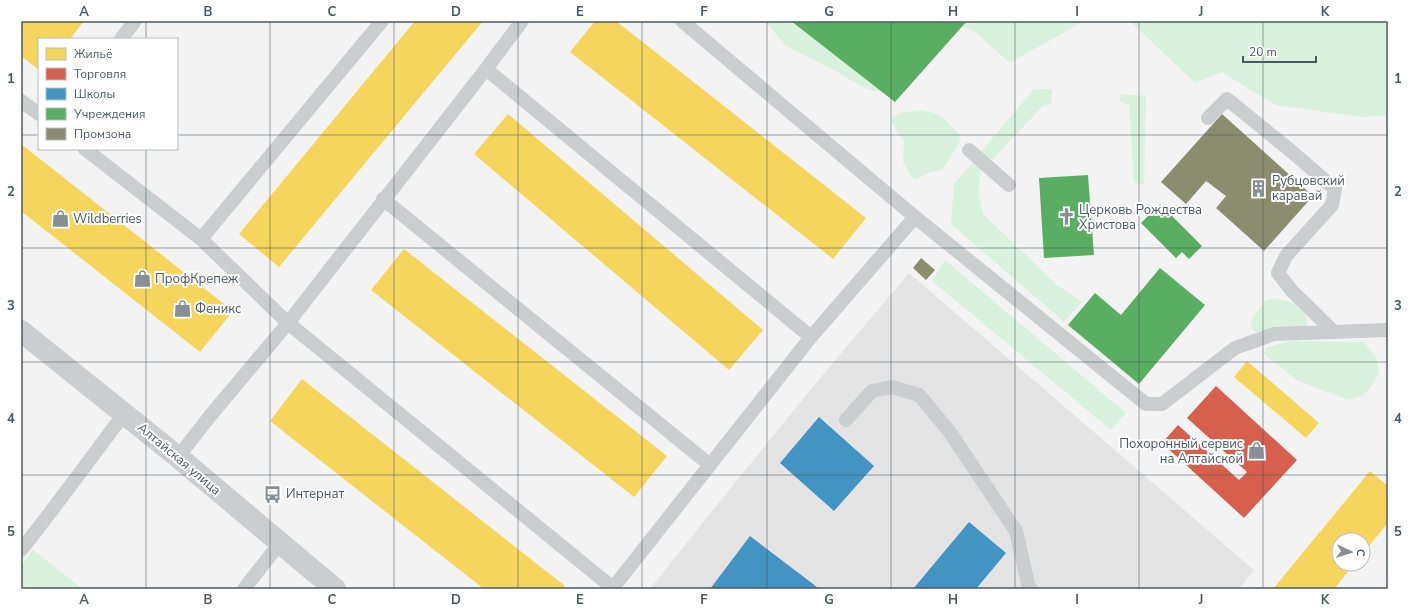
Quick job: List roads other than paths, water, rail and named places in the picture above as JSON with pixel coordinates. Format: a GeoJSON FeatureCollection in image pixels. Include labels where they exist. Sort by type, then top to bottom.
{"type":"FeatureCollection","features":[{"type":"Feature","properties":{"kind":"main road","name":"Алтайская улица"},"geometry":{"type":"LineString","coordinates":[[21,330],[178,457],[335,589]]}},
{"type":"Feature","properties":{"kind":"lane"},"geometry":{"type":"LineString","coordinates":[[121,38],[135,21]]}},
{"type":"Feature","properties":{"kind":"lane"},"geometry":{"type":"LineString","coordinates":[[201,239],[382,21]]}},
{"type":"Feature","properties":{"kind":"lane"},"geometry":{"type":"LineString","coordinates":[[178,457],[210,416],[288,323],[522,21]]}},
{"type":"Feature","properties":{"kind":"lane"},"geometry":{"type":"LineString","coordinates":[[682,21],[915,217],[1146,404],[1162,404],[1235,348],[1274,334],[1388,330]]}},
{"type":"Feature","properties":{"kind":"lane"},"geometry":{"type":"LineString","coordinates":[[486,69],[811,337]]}},
{"type":"Feature","properties":{"kind":"lane"},"geometry":{"type":"LineString","coordinates":[[1208,118],[1227,99],[1335,189],[1332,205],[1286,256],[1278,273],[1292,291],[1334,332]]}},
{"type":"Feature","properties":{"kind":"lane"},"geometry":{"type":"LineString","coordinates":[[21,101],[38,113]]}},
{"type":"Feature","properties":{"kind":"lane"},"geometry":{"type":"LineString","coordinates":[[86,150],[201,239],[288,323],[612,588],[811,337],[915,217]]}},
{"type":"Feature","properties":{"kind":"lane"},"geometry":{"type":"LineString","coordinates":[[969,150],[1009,185]]}},
{"type":"Feature","properties":{"kind":"lane"},"geometry":{"type":"LineString","coordinates":[[383,199],[710,465]]}},
{"type":"Feature","properties":{"kind":"lane"},"geometry":{"type":"LineString","coordinates":[[846,420],[872,391],[892,386],[919,395],[949,431],[1016,531],[1029,588],[1031,589]]}},
{"type":"Feature","properties":{"kind":"lane"},"geometry":{"type":"LineString","coordinates":[[21,550],[46,519],[69,486],[124,414]]}},
{"type":"Feature","properties":{"kind":"lane"},"geometry":{"type":"LineString","coordinates":[[244,589],[280,543]]}},
{"type":"Feature","properties":{"kind":"place","name":"Рубцовский каравай"},"geometry":{"type":"Point","coordinates":[1259,188]}},
{"type":"Feature","properties":{"kind":"place","name":"Церковь Рождества Христова"},"geometry":{"type":"Point","coordinates":[1066,217]}},
{"type":"Feature","properties":{"kind":"place","name":"Wildberries"},"geometry":{"type":"Point","coordinates":[60,219]}},
{"type":"Feature","properties":{"kind":"place","name":"ПрофКрепеж"},"geometry":{"type":"Point","coordinates":[142,279]}},
{"type":"Feature","properties":{"kind":"place","name":"Феникс"},"geometry":{"type":"Point","coordinates":[182,309]}},
{"type":"Feature","properties":{"kind":"place","name":"Похоронный сервис на Алтайской"},"geometry":{"type":"Point","coordinates":[1256,451]}},
{"type":"Feature","properties":{"kind":"place","name":"Интернат"},"geometry":{"type":"Point","coordinates":[273,494]}}]}
